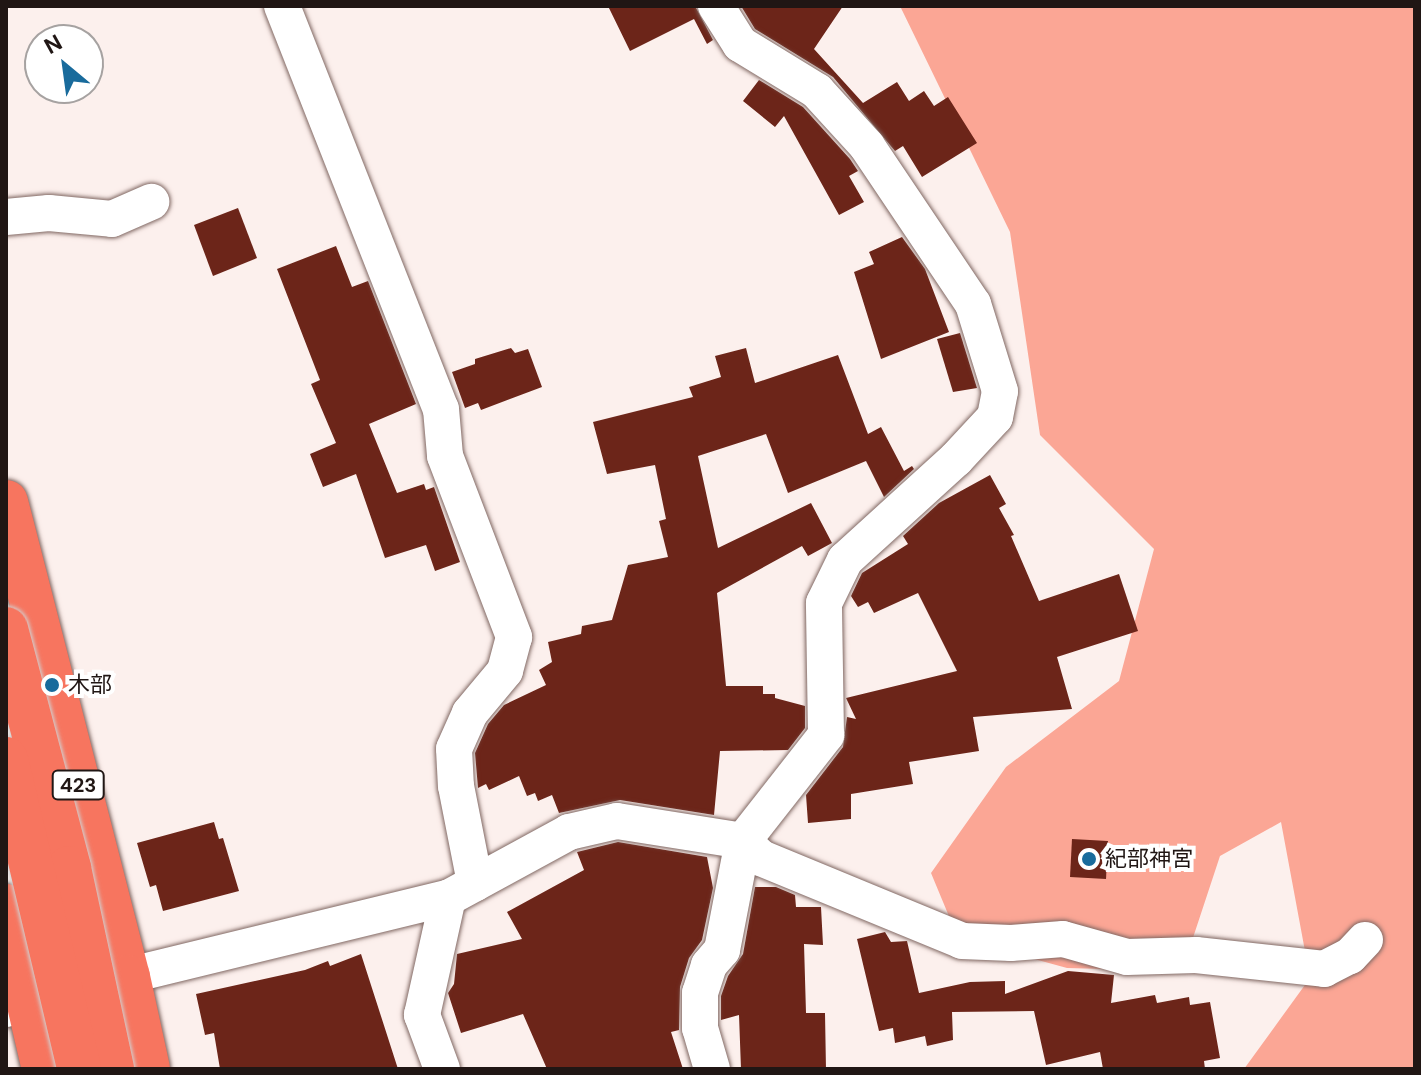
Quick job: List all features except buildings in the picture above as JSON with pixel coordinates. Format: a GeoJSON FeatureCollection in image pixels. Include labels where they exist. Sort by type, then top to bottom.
{"type":"FeatureCollection","features":[{"type":"Feature","properties":{"kind":"highway","name":"423"},"geometry":{"type":"LineString","coordinates":[[6,502],[128,977],[148,1069]]}},
{"type":"Feature","properties":{"kind":"highway"},"geometry":{"type":"LineString","coordinates":[[6,629],[89,952],[112,1069]]}},
{"type":"Feature","properties":{"kind":"highway"},"geometry":{"type":"LineString","coordinates":[[6,759],[79,1069]]}},
{"type":"Feature","properties":{"kind":"highway"},"geometry":{"type":"LineString","coordinates":[[6,906],[17,1005],[44,1069]]}},
{"type":"Feature","properties":{"kind":"street"},"geometry":{"type":"LineString","coordinates":[[282,6],[441,409],[445,456],[514,637],[505,671],[470,713],[454,749],[462,891],[422,1015],[442,1069]]}},
{"type":"Feature","properties":{"kind":"street"},"geometry":{"type":"LineString","coordinates":[[712,1069],[700,1028],[700,993],[709,965],[722,950],[743,841],[826,735],[824,603],[845,560],[956,459],[995,417],[1000,391],[973,304],[867,146],[817,91],[740,44],[716,6]]}},
{"type":"Feature","properties":{"kind":"street"},"geometry":{"type":"LineString","coordinates":[[6,217],[49,213],[112,219],[151,202]]}},
{"type":"Feature","properties":{"kind":"street"},"geometry":{"type":"LineString","coordinates":[[17,1005],[462,891],[569,832],[617,821],[743,841],[761,858],[962,941],[1011,943],[1063,939],[1127,957],[1196,955],[1324,969],[1350,956],[1365,940]]}},
{"type":"Feature","properties":{"kind":"shaded area"},"geometry":{"type":"Polygon","coordinates":[[[900,6],[1415,6],[1415,1069],[1244,1069],[1310,978],[1281,822],[1220,856],[1182,971],[1067,968],[958,938],[931,873],[1006,767],[1119,681],[1154,549],[1040,435],[1010,232],[900,6]]]}},
{"type":"Feature","properties":{"kind":"place","name":"木部"},"geometry":{"type":"Point","coordinates":[52,685]}},
{"type":"Feature","properties":{"kind":"place","name":"紀部神宮"},"geometry":{"type":"Point","coordinates":[1089,859]}}]}
